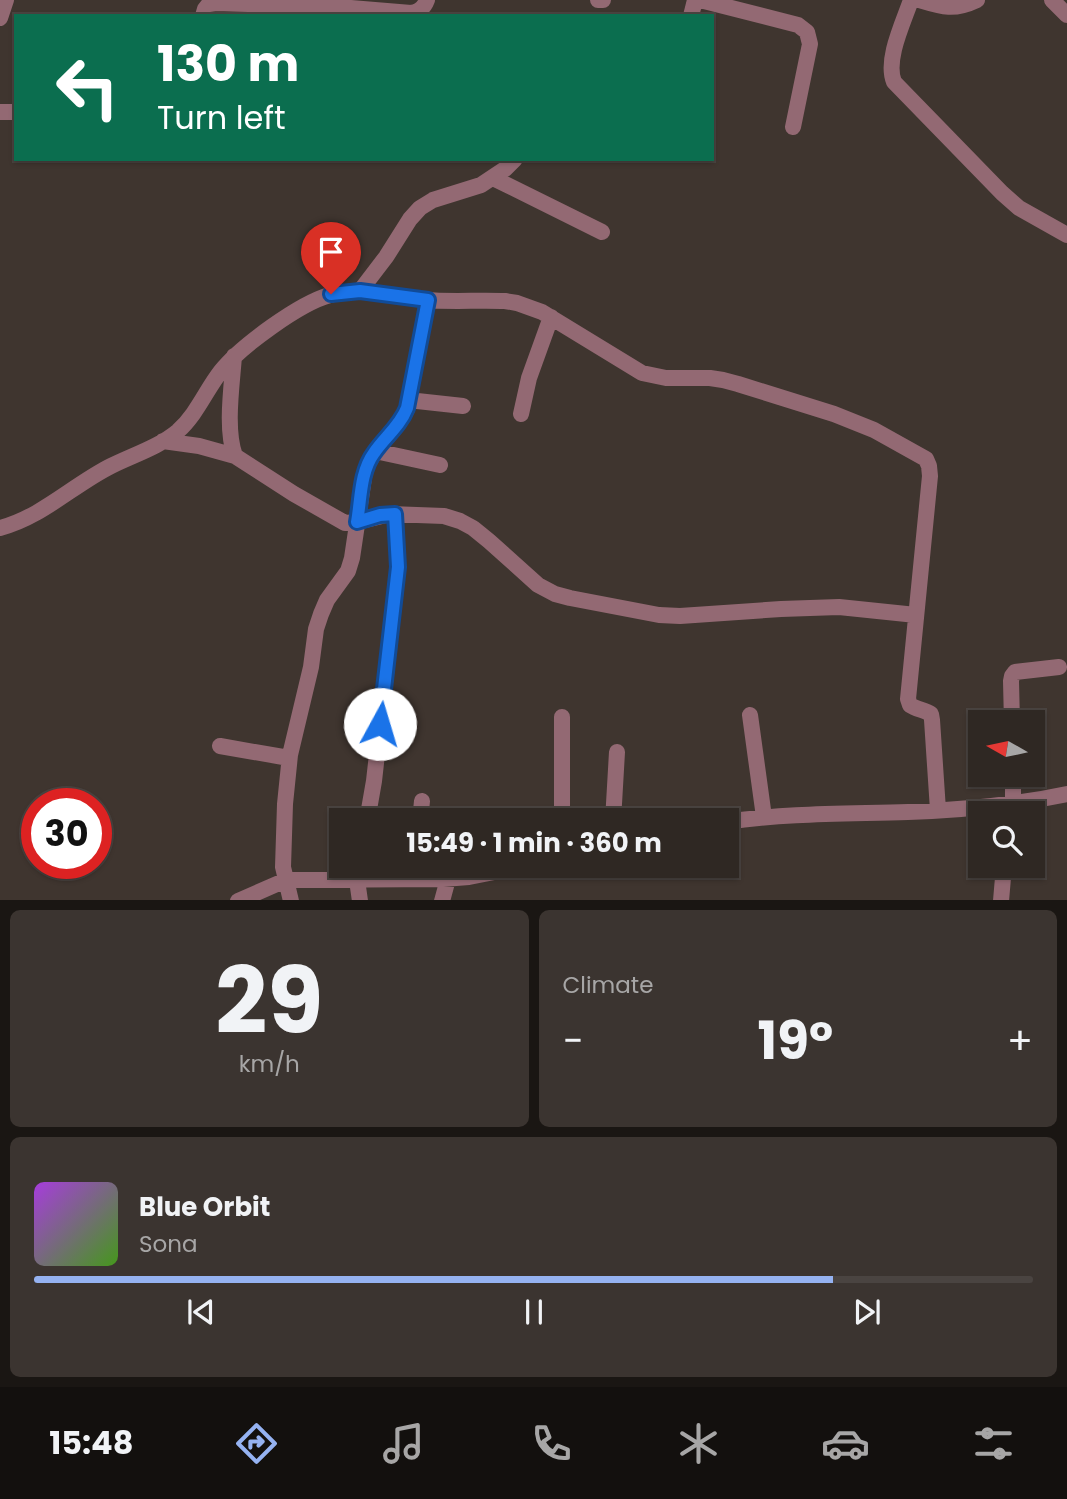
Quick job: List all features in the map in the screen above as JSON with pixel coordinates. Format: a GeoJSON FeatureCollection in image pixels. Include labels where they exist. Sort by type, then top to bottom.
{"type":"FeatureCollection","features":[{"type":"Feature","properties":{"kind":"street"},"geometry":{"type":"LineString","coordinates":[[204,14],[209,5],[216,3],[286,11],[339,7],[411,13],[422,9],[427,0]]}},
{"type":"Feature","properties":{"kind":"street"},"geometry":{"type":"LineString","coordinates":[[697,0],[798,25],[807,32],[810,44],[793,127]]}},
{"type":"Feature","properties":{"kind":"street"},"geometry":{"type":"LineString","coordinates":[[911,0],[891,61],[890,73],[894,82],[1002,193],[1019,208],[1067,235]]}},
{"type":"Feature","properties":{"kind":"street"},"geometry":{"type":"LineString","coordinates":[[919,0],[943,8],[966,5],[978,0]]}},
{"type":"Feature","properties":{"kind":"street"},"geometry":{"type":"LineString","coordinates":[[1052,0],[1067,15]]}},
{"type":"Feature","properties":{"kind":"street"},"geometry":{"type":"LineString","coordinates":[[360,291],[420,208],[433,200],[481,185],[513,161]]}},
{"type":"Feature","properties":{"kind":"street"},"geometry":{"type":"LineString","coordinates":[[493,178],[602,232]]}},
{"type":"Feature","properties":{"kind":"street"},"geometry":{"type":"LineString","coordinates":[[0,528],[38,513],[110,466],[176,432],[191,417],[220,372],[234,356],[316,300],[331,294],[360,291],[428,300],[505,300],[528,306],[551,317],[642,373],[653,377],[723,380],[738,384],[834,414],[874,430],[926,459],[930,475],[908,699],[914,708],[930,714],[932,720],[938,810]]}},
{"type":"Feature","properties":{"kind":"street"},"geometry":{"type":"LineString","coordinates":[[291,900],[283,850],[289,758],[309,675],[316,629],[327,600],[348,571],[365,471],[374,451],[403,419],[428,300]]}},
{"type":"Feature","properties":{"kind":"street"},"geometry":{"type":"LineString","coordinates":[[521,414],[529,378],[551,317]]}},
{"type":"Feature","properties":{"kind":"street"},"geometry":{"type":"LineString","coordinates":[[234,356],[230,431],[235,456]]}},
{"type":"Feature","properties":{"kind":"street"},"geometry":{"type":"LineString","coordinates":[[408,400],[463,406]]}},
{"type":"Feature","properties":{"kind":"street"},"geometry":{"type":"LineString","coordinates":[[163,441],[199,446],[235,456],[345,523],[395,514],[443,516],[460,521],[489,541],[538,585],[569,598],[669,615],[831,607],[916,615]]}},
{"type":"Feature","properties":{"kind":"street"},"geometry":{"type":"LineString","coordinates":[[374,451],[440,465]]}},
{"type":"Feature","properties":{"kind":"street"},"geometry":{"type":"LineString","coordinates":[[369,808],[398,567],[395,514]]}},
{"type":"Feature","properties":{"kind":"street"},"geometry":{"type":"LineString","coordinates":[[1012,710],[1011,681],[1015,672],[1059,667]]}},
{"type":"Feature","properties":{"kind":"street"},"geometry":{"type":"LineString","coordinates":[[750,715],[764,817]]}},
{"type":"Feature","properties":{"kind":"street"},"geometry":{"type":"LineString","coordinates":[[562,717],[562,808]]}},
{"type":"Feature","properties":{"kind":"street"},"geometry":{"type":"LineString","coordinates":[[220,746],[289,758]]}},
{"type":"Feature","properties":{"kind":"street"},"geometry":{"type":"LineString","coordinates":[[614,808],[617,751]]}},
{"type":"Feature","properties":{"kind":"street"},"geometry":{"type":"LineString","coordinates":[[1036,801],[1067,794]]}},
{"type":"Feature","properties":{"kind":"street"},"geometry":{"type":"LineString","coordinates":[[421,808],[422,801]]}},
{"type":"Feature","properties":{"kind":"street"},"geometry":{"type":"LineString","coordinates":[[739,820],[786,814],[968,809]]}},
{"type":"Feature","properties":{"kind":"street"},"geometry":{"type":"LineString","coordinates":[[240,900],[286,880],[329,876]]}},
{"type":"Feature","properties":{"kind":"street"},"geometry":{"type":"LineString","coordinates":[[358,878],[360,900]]}},
{"type":"Feature","properties":{"kind":"street"},"geometry":{"type":"LineString","coordinates":[[442,878],[458,878]]}},
{"type":"Feature","properties":{"kind":"street"},"geometry":{"type":"LineString","coordinates":[[1001,900],[1003,878]]}},
{"type":"Feature","properties":{"kind":"street"},"geometry":{"type":"LineString","coordinates":[[442,900],[448,879]]}},
{"type":"Feature","properties":{"kind":"route"},"geometry":{"type":"LineString","coordinates":[[331,294],[360,291],[428,300],[407,408],[403,419],[374,451],[369,461],[357,522],[380,515],[395,514],[398,567],[380,724]]}}]}
